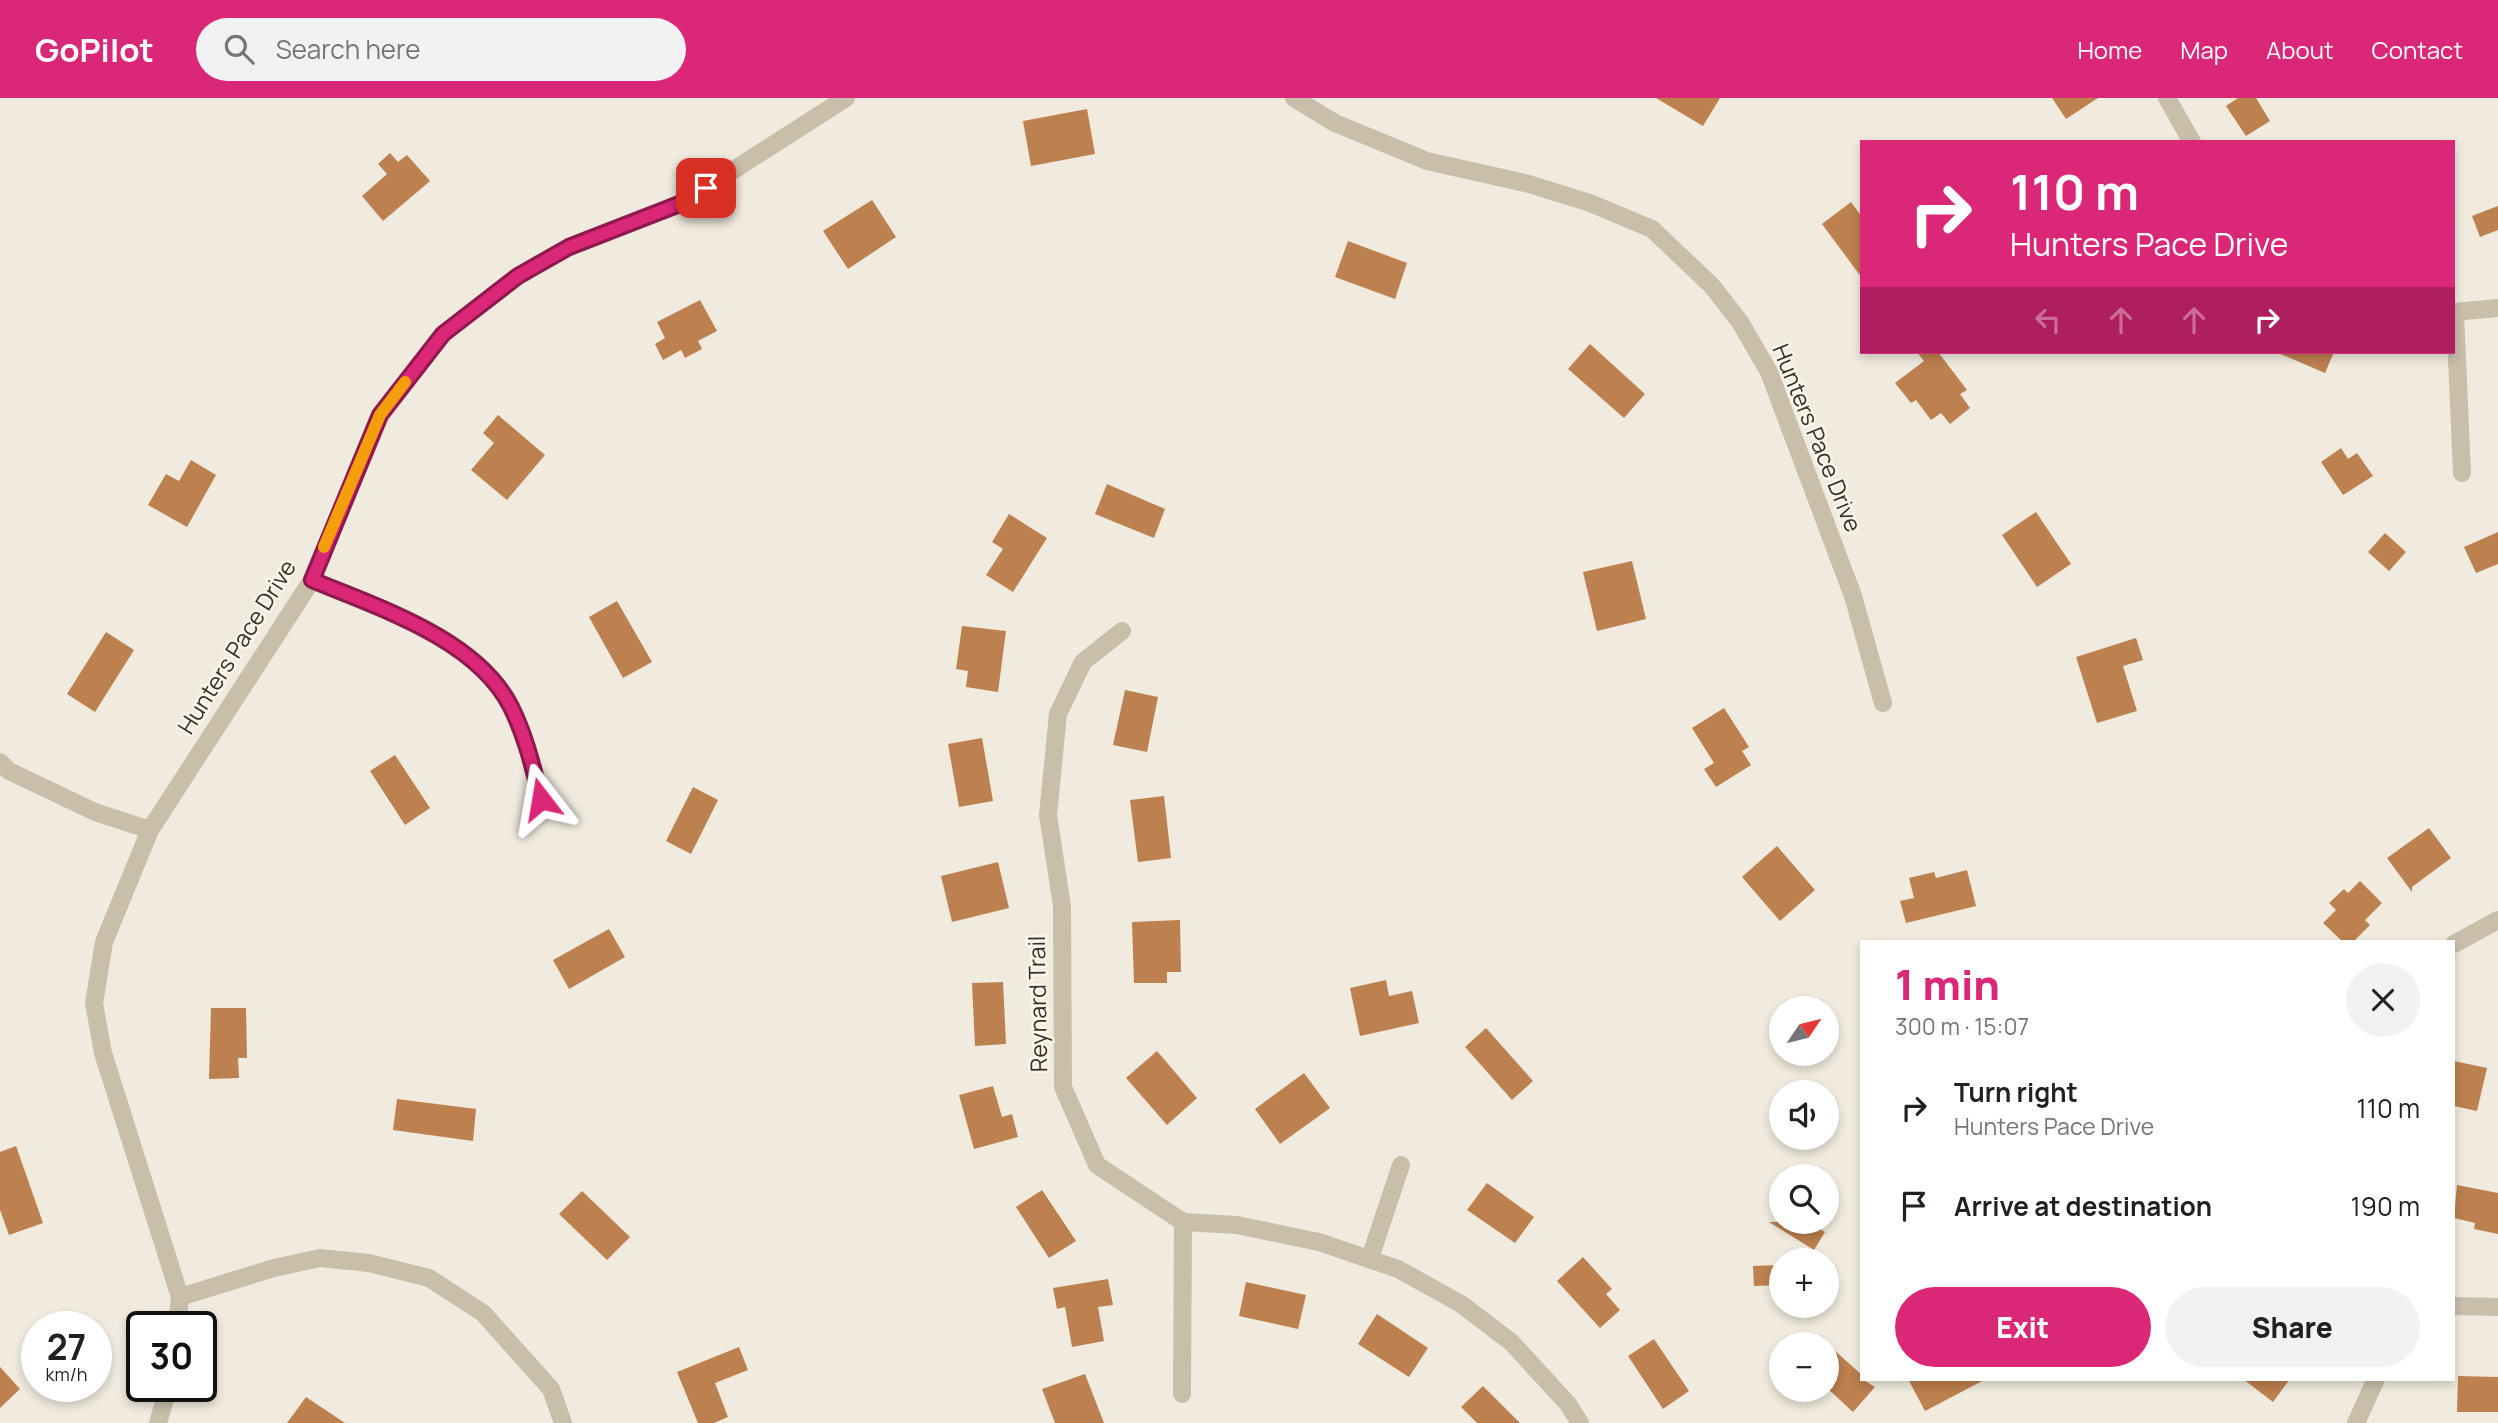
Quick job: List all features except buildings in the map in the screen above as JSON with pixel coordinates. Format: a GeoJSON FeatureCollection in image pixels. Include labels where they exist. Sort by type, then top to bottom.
{"type":"FeatureCollection","features":[{"type":"Feature","properties":{"kind":"street","name":"Hunters Pace Drive"},"geometry":{"type":"LineString","coordinates":[[179,1311],[180,1297],[103,1053],[94,1003],[104,942],[150,830],[312,580],[380,415],[443,334],[518,276],[569,247],[682,203],[846,98]]}},
{"type":"Feature","properties":{"kind":"street","name":"Hunters Pace Drive"},"geometry":{"type":"LineString","coordinates":[[1294,98],[1335,123],[1427,161],[1541,188],[1590,203],[1652,229],[1712,286],[1740,322],[1769,372],[1853,596],[1883,703]]}},
{"type":"Feature","properties":{"kind":"street"},"geometry":{"type":"LineString","coordinates":[[2167,98],[2191,140]]}},
{"type":"Feature","properties":{"kind":"street"},"geometry":{"type":"LineString","coordinates":[[2455,313],[2498,307]]}},
{"type":"Feature","properties":{"kind":"street"},"geometry":{"type":"LineString","coordinates":[[2455,333],[2462,473]]}},
{"type":"Feature","properties":{"kind":"street"},"geometry":{"type":"LineString","coordinates":[[312,580],[409,621],[467,655],[493,680],[511,706],[528,746],[541,799]]}},
{"type":"Feature","properties":{"kind":"street","name":"Reynard Trail"},"geometry":{"type":"LineString","coordinates":[[1122,631],[1083,662],[1058,714],[1048,815],[1062,906],[1063,1087],[1097,1165],[1183,1222]]}},
{"type":"Feature","properties":{"kind":"street"},"geometry":{"type":"LineString","coordinates":[[0,762],[9,771],[95,811],[150,830]]}},
{"type":"Feature","properties":{"kind":"street"},"geometry":{"type":"LineString","coordinates":[[2455,943],[2498,920]]}},
{"type":"Feature","properties":{"kind":"street"},"geometry":{"type":"LineString","coordinates":[[1370,1258],[1401,1165]]}},
{"type":"Feature","properties":{"kind":"street"},"geometry":{"type":"LineString","coordinates":[[1182,1394],[1183,1222],[1237,1225],[1319,1242],[1370,1258],[1398,1269],[1461,1304],[1511,1342],[1568,1404],[1580,1423]]}},
{"type":"Feature","properties":{"kind":"street"},"geometry":{"type":"LineString","coordinates":[[180,1297],[274,1268],[320,1258],[369,1263],[429,1278],[484,1313],[551,1389],[563,1423]]}},
{"type":"Feature","properties":{"kind":"street"},"geometry":{"type":"LineString","coordinates":[[2455,1306],[2498,1307]]}},
{"type":"Feature","properties":{"kind":"street"},"geometry":{"type":"LineString","coordinates":[[2356,1423],[2375,1381]]}},
{"type":"Feature","properties":{"kind":"street"},"geometry":{"type":"LineString","coordinates":[[158,1423],[164,1402]]}},
{"type":"Feature","properties":{"kind":"slow traffic"},"geometry":{"type":"LineString","coordinates":[[324,547],[380,415],[405,382]]}},
{"type":"Feature","properties":{"kind":"route"},"geometry":{"type":"LineString","coordinates":[[541,799],[528,746],[511,706],[493,680],[467,655],[409,621],[312,580],[332,524],[380,415],[443,334],[518,276],[569,247],[682,203],[706,188]]}}]}
